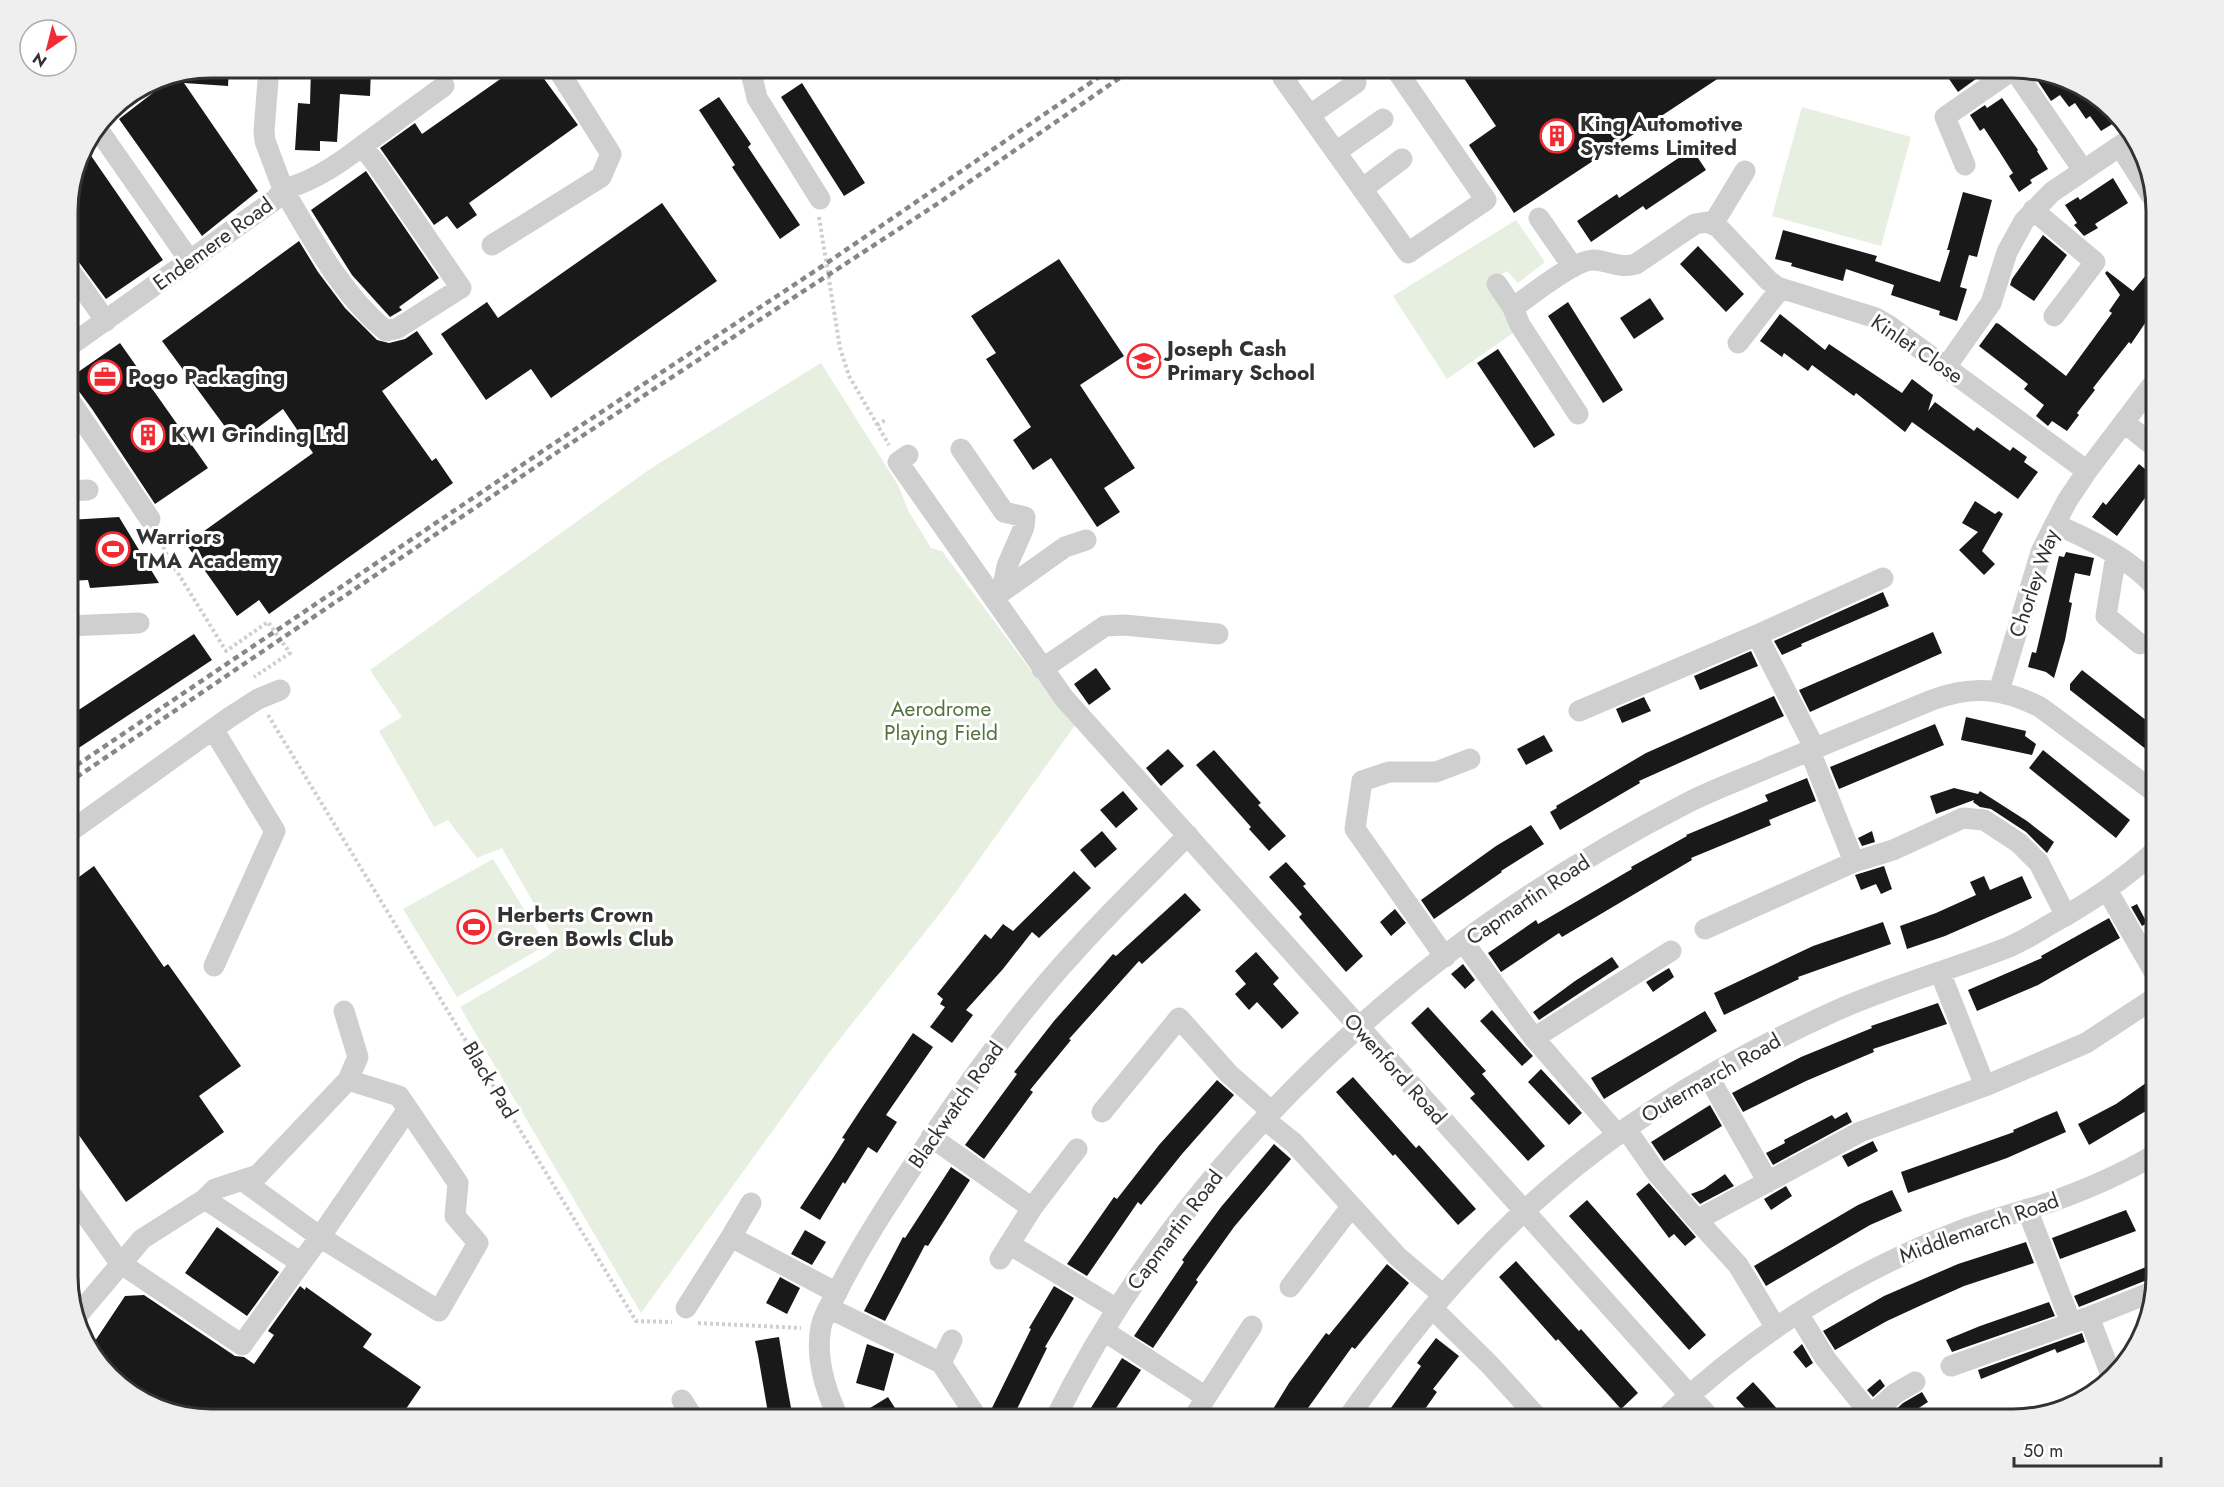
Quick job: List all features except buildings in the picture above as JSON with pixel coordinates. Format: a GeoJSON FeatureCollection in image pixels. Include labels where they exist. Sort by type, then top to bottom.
{"type":"FeatureCollection","features":[{"type":"Feature","properties":{"kind":"street","name":"Endemere Road"},"geometry":{"type":"LineString","coordinates":[[78,339],[276,199],[283,189],[265,141],[268,78]]}},
{"type":"Feature","properties":{"kind":"street"},"geometry":{"type":"LineString","coordinates":[[492,245],[601,177],[612,154],[563,78]]}},
{"type":"Feature","properties":{"kind":"street"},"geometry":{"type":"LineString","coordinates":[[752,78],[757,98],[820,199]]}},
{"type":"Feature","properties":{"kind":"street"},"geometry":{"type":"LineString","coordinates":[[1283,78],[1408,253],[1486,200],[1402,78]]}},
{"type":"Feature","properties":{"kind":"street"},"geometry":{"type":"LineString","coordinates":[[1965,165],[1945,117],[2000,78]]}},
{"type":"Feature","properties":{"kind":"street"},"geometry":{"type":"LineString","coordinates":[[2021,78],[2083,170]]}},
{"type":"Feature","properties":{"kind":"street"},"geometry":{"type":"LineString","coordinates":[[1310,115],[1356,83]]}},
{"type":"Feature","properties":{"kind":"street"},"geometry":{"type":"LineString","coordinates":[[362,146],[461,288],[398,328],[386,331],[371,319],[337,276],[283,189],[295,186],[343,160],[362,146],[444,86]]}},
{"type":"Feature","properties":{"kind":"street"},"geometry":{"type":"LineString","coordinates":[[1336,152],[1383,119]]}},
{"type":"Feature","properties":{"kind":"street"},"geometry":{"type":"LineString","coordinates":[[102,135],[190,261]]}},
{"type":"Feature","properties":{"kind":"street"},"geometry":{"type":"LineString","coordinates":[[1946,367],[1991,303],[2014,237],[2033,210],[2052,192],[2126,141],[2137,163]]}},
{"type":"Feature","properties":{"kind":"street"},"geometry":{"type":"LineString","coordinates":[[1362,189],[1402,159]]}},
{"type":"Feature","properties":{"kind":"street"},"geometry":{"type":"LineString","coordinates":[[1516,316],[1573,267],[1584,261],[1594,260],[1629,267],[1695,224],[1702,222],[1713,224],[1745,171]]}},
{"type":"Feature","properties":{"kind":"street"},"geometry":{"type":"LineString","coordinates":[[2033,210],[2095,262],[2054,316]]}},
{"type":"Feature","properties":{"kind":"street"},"geometry":{"type":"LineString","coordinates":[[1539,218],[1573,267]]}},
{"type":"Feature","properties":{"kind":"street","name":"Kinlet Close"},"geometry":{"type":"LineString","coordinates":[[1713,224],[1768,280],[1781,288],[1876,318],[2087,471]]}},
{"type":"Feature","properties":{"kind":"street"},"geometry":{"type":"LineString","coordinates":[[78,282],[106,321]]}},
{"type":"Feature","properties":{"kind":"street"},"geometry":{"type":"LineString","coordinates":[[1497,284],[1578,414]]}},
{"type":"Feature","properties":{"kind":"street"},"geometry":{"type":"LineString","coordinates":[[1738,343],[1781,288]]}},
{"type":"Feature","properties":{"kind":"street","name":"Chorley Way"},"geometry":{"type":"LineString","coordinates":[[1999,691],[2041,552],[2067,501],[2087,471],[2146,395]]}},
{"type":"Feature","properties":{"kind":"street"},"geometry":{"type":"LineString","coordinates":[[78,416],[150,519]]}},
{"type":"Feature","properties":{"kind":"street"},"geometry":{"type":"LineString","coordinates":[[2125,423],[2146,439]]}},
{"type":"Feature","properties":{"kind":"street"},"geometry":{"type":"LineString","coordinates":[[961,449],[1004,512],[1025,517],[1024,527],[998,594]]}},
{"type":"Feature","properties":{"kind":"street","name":"Owenford Road"},"geometry":{"type":"LineString","coordinates":[[903,458],[998,594],[1042,669],[1080,716],[1701,1409]]}},
{"type":"Feature","properties":{"kind":"street"},"geometry":{"type":"LineString","coordinates":[[2055,524],[2116,555],[2146,576]]}},
{"type":"Feature","properties":{"kind":"street"},"geometry":{"type":"LineString","coordinates":[[998,594],[1065,547],[1086,540]]}},
{"type":"Feature","properties":{"kind":"street"},"geometry":{"type":"LineString","coordinates":[[2116,555],[2106,616],[2140,644]]}},
{"type":"Feature","properties":{"kind":"street"},"geometry":{"type":"LineString","coordinates":[[1578,711],[1757,635],[1883,578]]}},
{"type":"Feature","properties":{"kind":"street"},"geometry":{"type":"LineString","coordinates":[[78,626],[139,623]]}},
{"type":"Feature","properties":{"kind":"street"},"geometry":{"type":"LineString","coordinates":[[1042,669],[1105,626],[1124,625],[1218,634]]}},
{"type":"Feature","properties":{"kind":"street"},"geometry":{"type":"LineString","coordinates":[[1757,635],[1813,750],[1854,862]]}},
{"type":"Feature","properties":{"kind":"street"},"geometry":{"type":"LineString","coordinates":[[78,825],[213,729],[253,691],[280,690]]}},
{"type":"Feature","properties":{"kind":"street","name":"Capmartin Road"},"geometry":{"type":"LineString","coordinates":[[1060,1409],[1075,1378],[1117,1309],[1173,1229],[1268,1115],[1359,1028],[1445,957],[1553,880],[1639,828],[1693,800],[1813,750],[1954,692],[1974,690],[1999,691],[2040,707],[2146,785]]}},
{"type":"Feature","properties":{"kind":"street"},"geometry":{"type":"LineString","coordinates":[[213,729],[275,831],[214,966]]}},
{"type":"Feature","properties":{"kind":"street"},"geometry":{"type":"LineString","coordinates":[[1445,957],[1355,829],[1362,781],[1389,772],[1436,771],[1470,759]]}},
{"type":"Feature","properties":{"kind":"street"},"geometry":{"type":"LineString","coordinates":[[1706,929],[1854,862],[1893,850],[1963,818],[1984,820],[2019,843],[2039,863],[2066,916]]}},
{"type":"Feature","properties":{"kind":"street","name":"Blackwatch Road"},"geometry":{"type":"LineString","coordinates":[[833,1409],[820,1359],[821,1329],[833,1300],[870,1233],[931,1137],[1004,1036],[1076,949],[1188,835]]}},
{"type":"Feature","properties":{"kind":"street","name":"Outermarch Road"},"geometry":{"type":"LineString","coordinates":[[1354,1409],[1394,1354],[1466,1270],[1549,1188],[1622,1132],[1739,1058],[1835,1011],[2012,946],[2125,879],[2146,860]]}},
{"type":"Feature","properties":{"kind":"street"},"geometry":{"type":"LineString","coordinates":[[2107,890],[2146,956]]}},
{"type":"Feature","properties":{"kind":"street"},"geometry":{"type":"LineString","coordinates":[[1464,943],[1534,1038],[1622,1132],[1738,1265],[1776,1328]]}},
{"type":"Feature","properties":{"kind":"street"},"geometry":{"type":"LineString","coordinates":[[1534,1038],[1671,951]]}},
{"type":"Feature","properties":{"kind":"street"},"geometry":{"type":"LineString","coordinates":[[1940,972],[1985,1086]]}},
{"type":"Feature","properties":{"kind":"street"},"geometry":{"type":"LineString","coordinates":[[1697,1220],[1860,1132],[1985,1086],[2086,1043],[2146,1005]]}},
{"type":"Feature","properties":{"kind":"street"},"geometry":{"type":"LineString","coordinates":[[83,1309],[142,1239],[205,1199],[215,1189],[258,1175],[348,1080],[358,1057],[344,1011]]}},
{"type":"Feature","properties":{"kind":"street"},"geometry":{"type":"LineString","coordinates":[[1102,1112],[1179,1018],[1398,1257],[1530,1409]]}},
{"type":"Feature","properties":{"kind":"street"},"geometry":{"type":"LineString","coordinates":[[1708,1076],[1768,1182]]}},
{"type":"Feature","properties":{"kind":"street"},"geometry":{"type":"LineString","coordinates":[[242,1180],[320,1237],[439,1311],[478,1243],[455,1216],[459,1183],[399,1096],[348,1080]]}},
{"type":"Feature","properties":{"kind":"street"},"geometry":{"type":"LineString","coordinates":[[78,1204],[120,1263],[242,1345],[408,1109]]}},
{"type":"Feature","properties":{"kind":"street"},"geometry":{"type":"LineString","coordinates":[[931,1137],[1032,1208]]}},
{"type":"Feature","properties":{"kind":"street"},"geometry":{"type":"LineString","coordinates":[[1077,1149],[1032,1208],[1004,1251],[1117,1309]]}},
{"type":"Feature","properties":{"kind":"street","name":"Middlemarch Road"},"geometry":{"type":"LineString","coordinates":[[1674,1409],[1734,1358],[1829,1293],[1901,1256],[1962,1230],[2027,1209],[2132,1168],[2146,1160]]}},
{"type":"Feature","properties":{"kind":"street"},"geometry":{"type":"LineString","coordinates":[[205,1199],[301,1263]]}},
{"type":"Feature","properties":{"kind":"street"},"geometry":{"type":"LineString","coordinates":[[688,1318],[751,1203]]}},
{"type":"Feature","properties":{"kind":"street"},"geometry":{"type":"LineString","coordinates":[[1290,1287],[1351,1207]]}},
{"type":"Feature","properties":{"kind":"street"},"geometry":{"type":"LineString","coordinates":[[2027,1209],[2080,1320],[2108,1369]]}},
{"type":"Feature","properties":{"kind":"street"},"geometry":{"type":"LineString","coordinates":[[731,1237],[833,1300],[941,1362],[972,1409]]}},
{"type":"Feature","properties":{"kind":"street"},"geometry":{"type":"LineString","coordinates":[[1951,1366],[2145,1295]]}},
{"type":"Feature","properties":{"kind":"street"},"geometry":{"type":"LineString","coordinates":[[1798,1313],[1825,1358],[1867,1409]]}},
{"type":"Feature","properties":{"kind":"street"},"geometry":{"type":"LineString","coordinates":[[1199,1409],[1252,1326]]}},
{"type":"Feature","properties":{"kind":"street"},"geometry":{"type":"LineString","coordinates":[[1104,1331],[1206,1397]]}},
{"type":"Feature","properties":{"kind":"street"},"geometry":{"type":"LineString","coordinates":[[941,1362],[952,1340]]}},
{"type":"Feature","properties":{"kind":"street"},"geometry":{"type":"LineString","coordinates":[[1881,1409],[1896,1393],[1915,1382]]}},
{"type":"Feature","properties":{"kind":"street"},"geometry":{"type":"LineString","coordinates":[[682,1400],[688,1409]]}},
{"type":"Feature","properties":{"kind":"path"},"geometry":{"type":"LineString","coordinates":[[820,199],[819,216],[840,348],[849,376],[877,425],[903,458]]}},
{"type":"Feature","properties":{"kind":"path"},"geometry":{"type":"LineString","coordinates":[[877,425],[887,419]]}},
{"type":"Feature","properties":{"kind":"path"},"geometry":{"type":"LineString","coordinates":[[150,519],[168,557],[226,651],[268,622],[290,653],[253,691]]}},
{"type":"Feature","properties":{"kind":"path","name":"Black Pad"},"geometry":{"type":"LineString","coordinates":[[253,691],[636,1321],[688,1318],[821,1329]]}},
{"type":"Feature","properties":{"kind":"green space"},"geometry":{"type":"Polygon","coordinates":[[[1802,107],[1911,137],[1881,246],[1772,216],[1802,107]]]}},
{"type":"Feature","properties":{"kind":"green space"},"geometry":{"type":"Polygon","coordinates":[[[1516,220],[1545,262],[1518,283],[1507,271],[1486,284],[1516,331],[1447,379],[1393,296],[1516,220]]]}},
{"type":"Feature","properties":{"kind":"green space","name":"Aerodrome Playing Field"},"geometry":{"type":"Polygon","coordinates":[[[821,363],[898,485],[909,512],[931,548],[942,551],[1055,703],[1078,721],[945,907],[831,1050],[641,1313],[460,1007],[546,957],[559,947],[502,848],[477,858],[448,820],[434,827],[379,731],[402,717],[370,670],[650,469],[821,363]]]}},
{"type":"Feature","properties":{"kind":"green space","name":"Herberts Crown Green Bowls Club"},"geometry":{"type":"Polygon","coordinates":[[[493,859],[546,945],[457,997],[403,909],[493,859]]]}},
{"type":"Feature","properties":{"kind":"railway"},"geometry":{"type":"LineString","coordinates":[[78,764],[553,444],[821,267],[1097,78]]}},
{"type":"Feature","properties":{"kind":"railway"},"geometry":{"type":"LineString","coordinates":[[78,776],[559,451],[940,202],[1120,78]]}},
{"type":"Feature","properties":{"kind":"place","name":"King Automotive Systems Limited"},"geometry":{"type":"Point","coordinates":[1557,136]}},
{"type":"Feature","properties":{"kind":"place","name":"Joseph Cash Primary School"},"geometry":{"type":"Point","coordinates":[1144,361]}},
{"type":"Feature","properties":{"kind":"place","name":"Pogo Packaging"},"geometry":{"type":"Point","coordinates":[105,377]}},
{"type":"Feature","properties":{"kind":"place","name":"KWI Grinding Ltd"},"geometry":{"type":"Point","coordinates":[148,435]}},
{"type":"Feature","properties":{"kind":"place","name":"Warriors TMA Academy"},"geometry":{"type":"Point","coordinates":[113,549]}},
{"type":"Feature","properties":{"kind":"place","name":"Herberts Crown Green Bowls Club"},"geometry":{"type":"Point","coordinates":[474,927]}}]}
